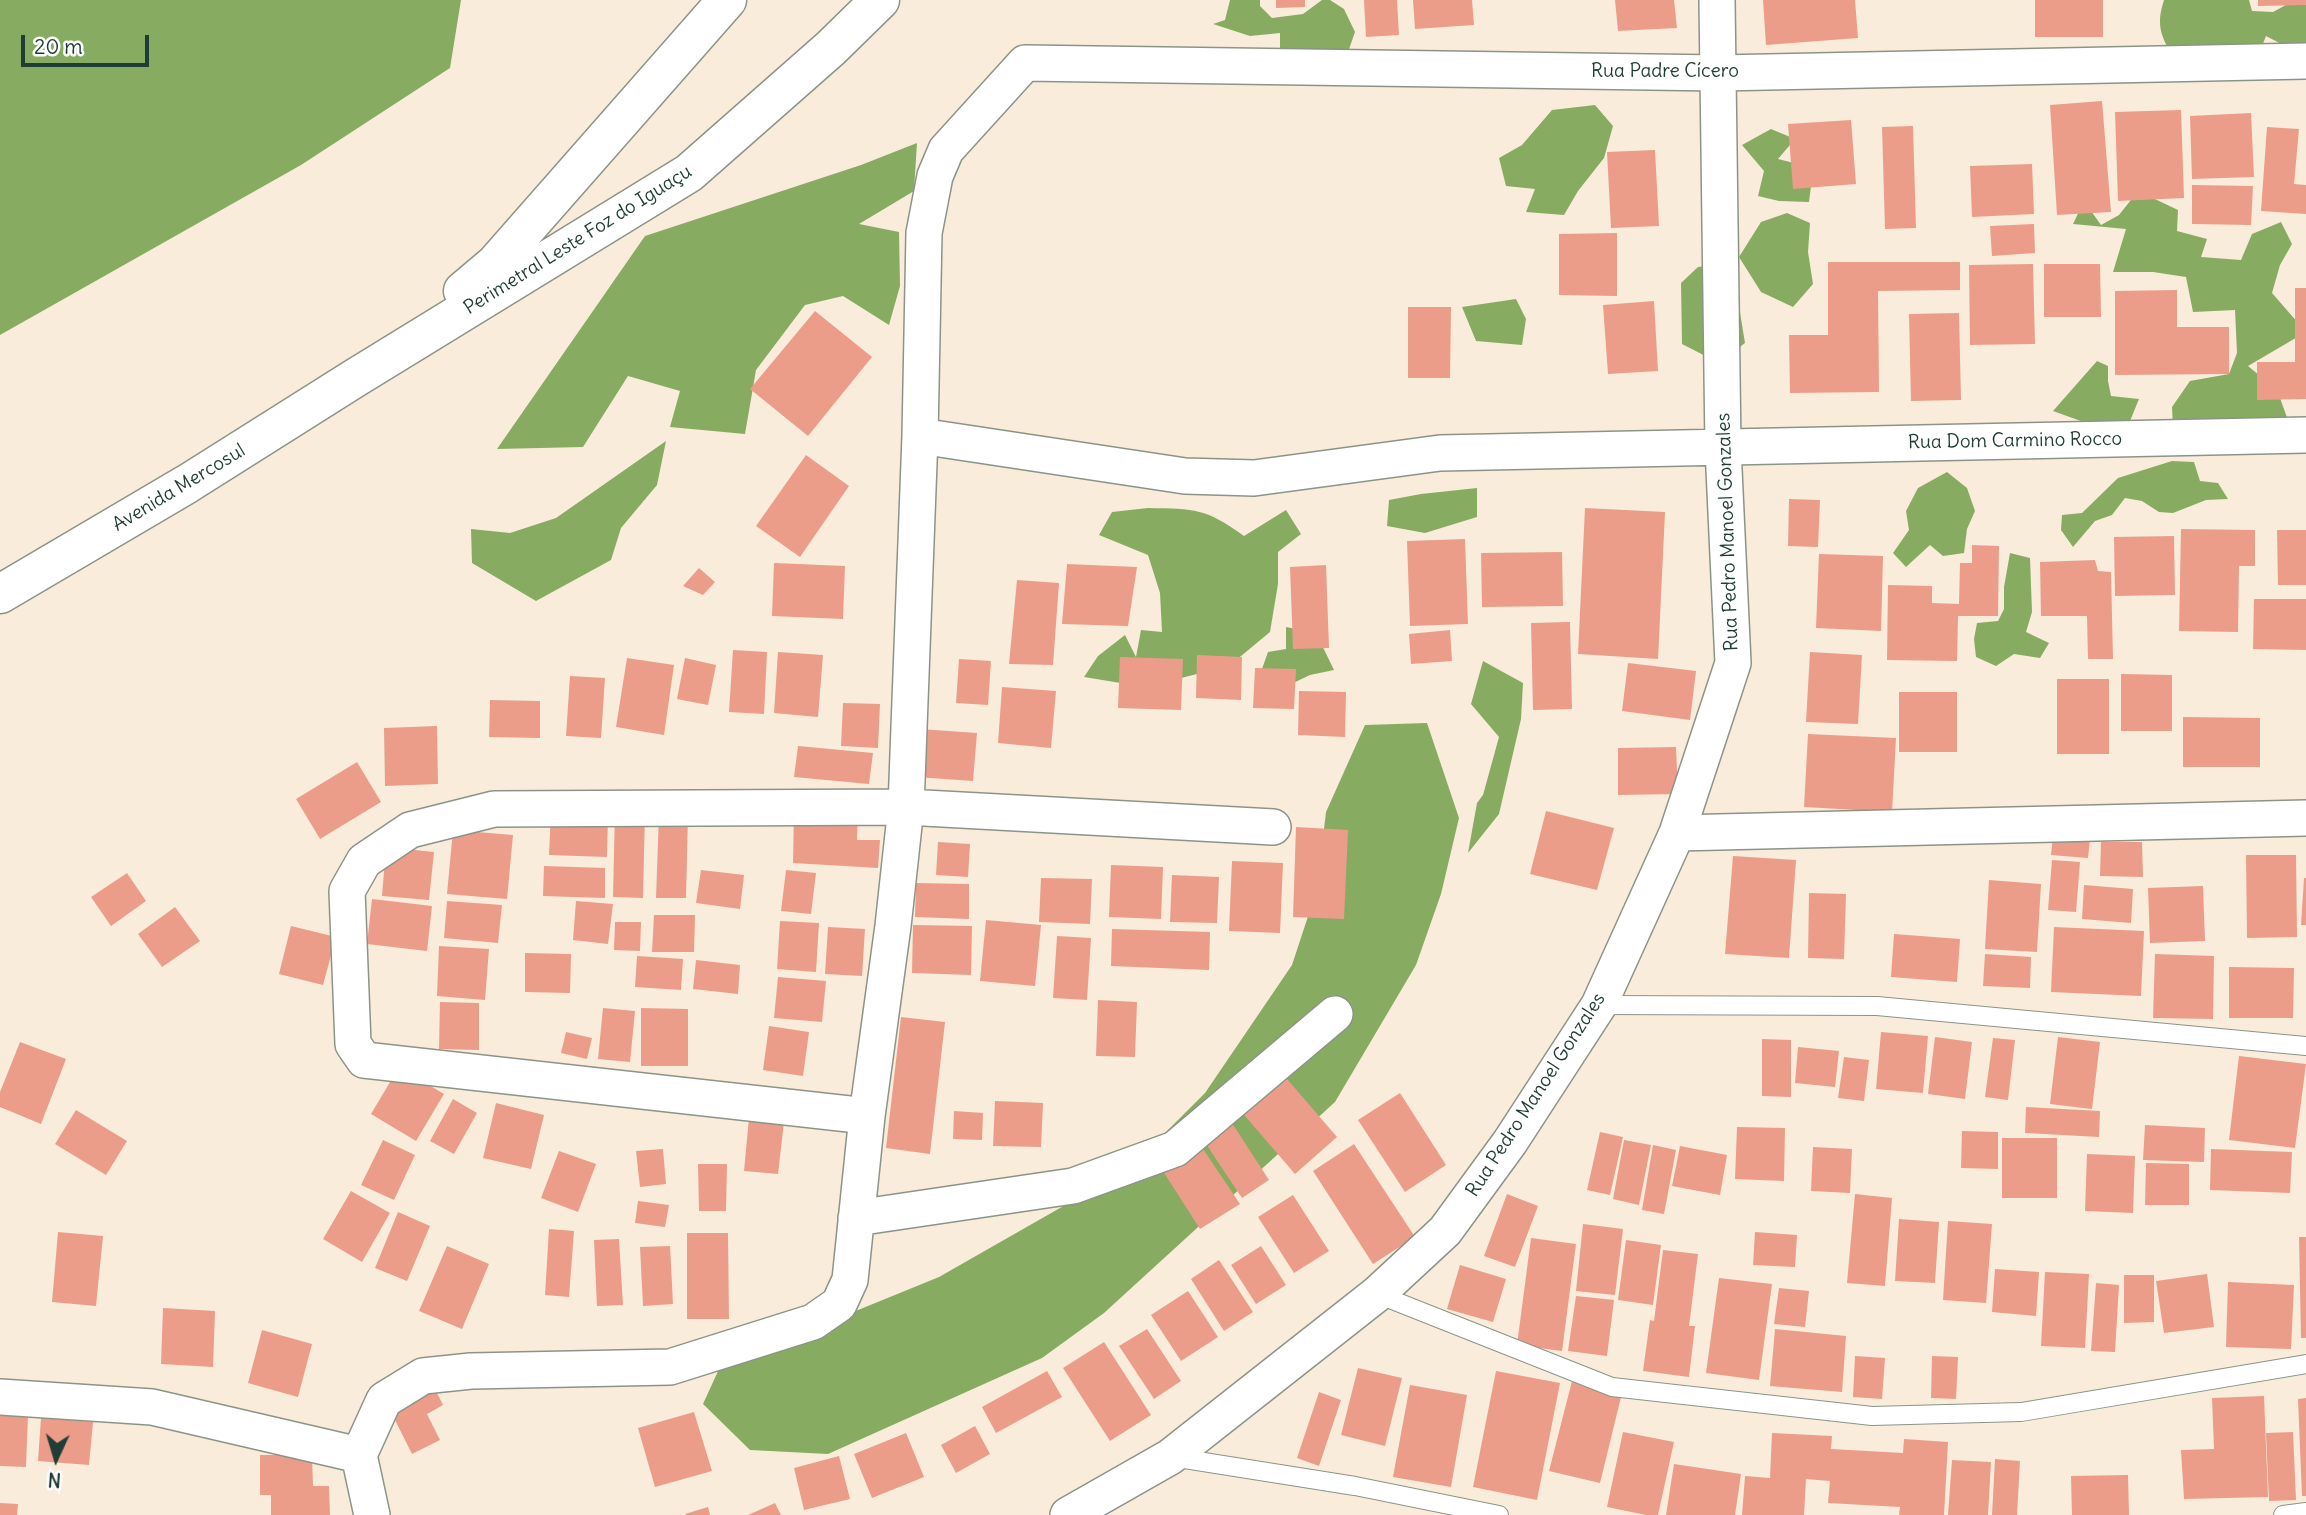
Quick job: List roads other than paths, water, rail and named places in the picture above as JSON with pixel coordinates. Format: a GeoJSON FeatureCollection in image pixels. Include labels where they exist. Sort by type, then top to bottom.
{"type":"FeatureCollection","features":[{"type":"Feature","properties":{"kind":"highway"},"geometry":{"type":"LineString","coordinates":[[355,378],[495,264],[727,0]]}},
{"type":"Feature","properties":{"kind":"highway","name":"Perimetral Leste Foz do Iguaçu"},"geometry":{"type":"LineString","coordinates":[[355,378],[690,173],[831,48],[880,0]]}},
{"type":"Feature","properties":{"kind":"highway","name":"Avenida Mercosul"},"geometry":{"type":"LineString","coordinates":[[0,594],[187,484],[355,378]]}},
{"type":"Feature","properties":{"kind":"street","name":"Rua Pedro Manoel Gonzales"},"geometry":{"type":"LineString","coordinates":[[1068,1515],[1170,1457],[1377,1294],[1445,1231],[1510,1142],[1598,1005],[1677,833],[1733,663],[1723,448],[1717,0]]}},
{"type":"Feature","properties":{"kind":"street","name":"Rua Padre Cícero"},"geometry":{"type":"LineString","coordinates":[[920,436],[924,233],[935,176],[946,150],[1025,63],[1719,73],[2306,61]]}},
{"type":"Feature","properties":{"kind":"street","name":"Rua Dom Carmino Rocco"},"geometry":{"type":"LineString","coordinates":[[920,436],[1185,476],[1254,478],[1440,453],[2306,435]]}},
{"type":"Feature","properties":{"kind":"street"},"geometry":{"type":"LineString","coordinates":[[372,1515],[359,1455],[384,1400],[424,1376],[471,1371],[670,1367],[813,1322],[839,1304],[850,1280],[867,1116],[906,807],[920,436]]}},
{"type":"Feature","properties":{"kind":"street"},"geometry":{"type":"LineString","coordinates":[[867,1116],[364,1060],[353,1044],[347,891],[364,861],[410,830],[494,809],[906,807],[1273,827]]}},
{"type":"Feature","properties":{"kind":"street"},"geometry":{"type":"LineString","coordinates":[[1677,833],[2306,818]]}},
{"type":"Feature","properties":{"kind":"street"},"geometry":{"type":"LineString","coordinates":[[856,1217],[1073,1186],[1175,1149],[1335,1014]]}},
{"type":"Feature","properties":{"kind":"street"},"geometry":{"type":"LineString","coordinates":[[0,1396],[152,1407],[359,1455]]}},
{"type":"Feature","properties":{"kind":"lane"},"geometry":{"type":"LineString","coordinates":[[1598,1005],[1877,1006],[2306,1045]]}},
{"type":"Feature","properties":{"kind":"lane"},"geometry":{"type":"LineString","coordinates":[[1377,1294],[1612,1387],[1871,1416],[2021,1412],[2306,1364]]}},
{"type":"Feature","properties":{"kind":"lane"},"geometry":{"type":"LineString","coordinates":[[1170,1457],[1355,1486],[1499,1515]]}},
{"type":"Feature","properties":{"kind":"lane"},"geometry":{"type":"LineString","coordinates":[[2283,1515],[2306,1512]]}}]}
